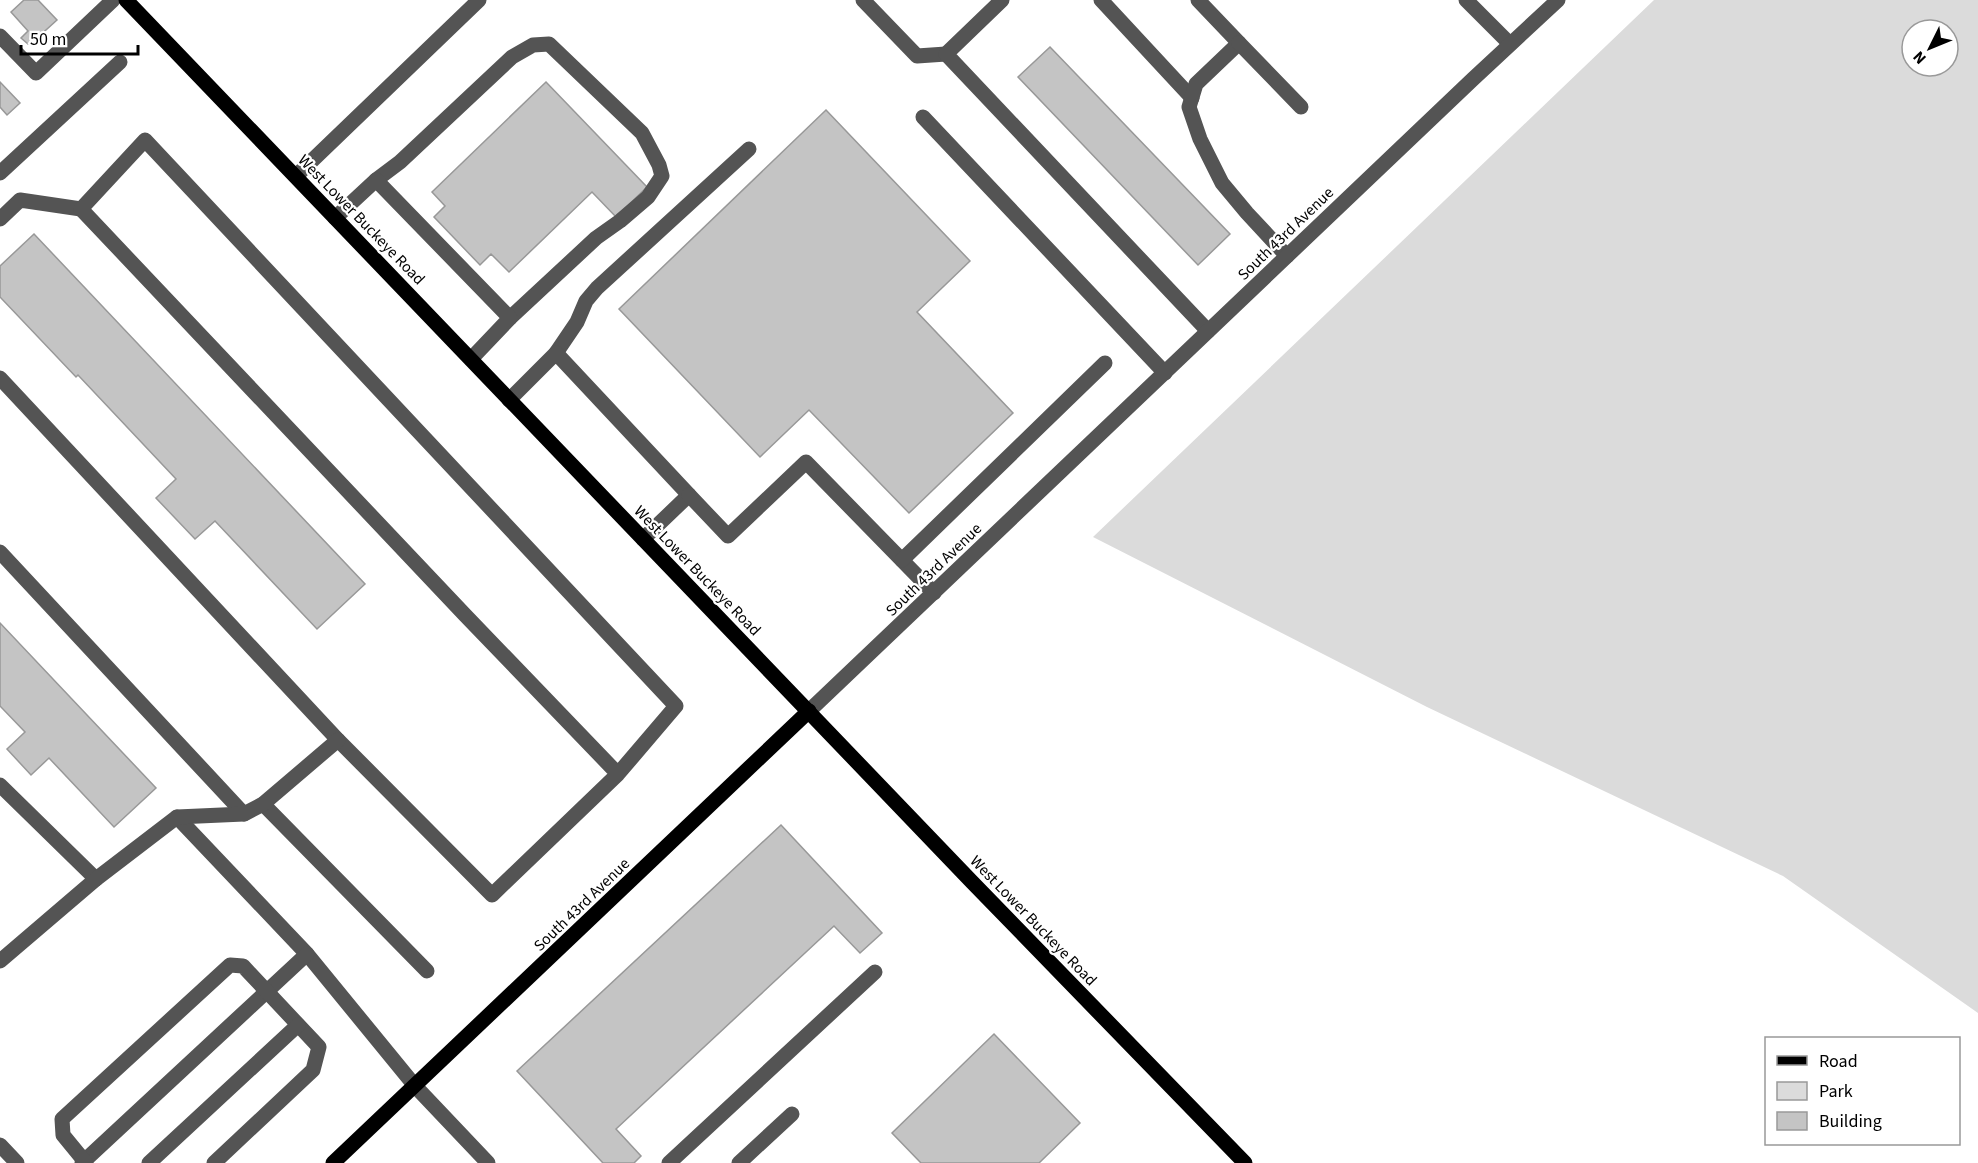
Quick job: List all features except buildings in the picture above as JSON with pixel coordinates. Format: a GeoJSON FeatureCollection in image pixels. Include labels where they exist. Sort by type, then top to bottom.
{"type":"FeatureCollection","features":[{"type":"Feature","properties":{"kind":"main road","name":"West Lower Buckeye Road"},"geometry":{"type":"LineString","coordinates":[[126,0],[1245,1163]]}},
{"type":"Feature","properties":{"kind":"main road","name":"South 43rd Avenue"},"geometry":{"type":"LineString","coordinates":[[333,1163],[809,711]]}},
{"type":"Feature","properties":{"kind":"street"},"geometry":{"type":"LineString","coordinates":[[0,36],[36,73],[113,0]]}},
{"type":"Feature","properties":{"kind":"street"},"geometry":{"type":"LineString","coordinates":[[863,0],[917,56],[946,54],[1002,0]]}},
{"type":"Feature","properties":{"kind":"street"},"geometry":{"type":"LineString","coordinates":[[1101,0],[1192,98]]}},
{"type":"Feature","properties":{"kind":"street"},"geometry":{"type":"LineString","coordinates":[[1198,0],[1301,107]]}},
{"type":"Feature","properties":{"kind":"street"},"geometry":{"type":"LineString","coordinates":[[1466,0],[1510,44]]}},
{"type":"Feature","properties":{"kind":"street","name":"South 43rd Avenue"},"geometry":{"type":"LineString","coordinates":[[809,711],[1558,0]]}},
{"type":"Feature","properties":{"kind":"street"},"geometry":{"type":"LineString","coordinates":[[296,176],[471,3]]}},
{"type":"Feature","properties":{"kind":"street"},"geometry":{"type":"LineString","coordinates":[[1239,43],[1196,84],[1189,107],[1200,140],[1222,183],[1287,256]]}},
{"type":"Feature","properties":{"kind":"street"},"geometry":{"type":"LineString","coordinates":[[335,218],[376,180],[400,162],[512,57],[533,45],[549,44],[642,133],[662,176],[648,197],[596,238],[510,318],[471,359]]}},
{"type":"Feature","properties":{"kind":"street"},"geometry":{"type":"LineString","coordinates":[[946,54],[1208,331]]}},
{"type":"Feature","properties":{"kind":"street"},"geometry":{"type":"LineString","coordinates":[[0,173],[120,62]]}},
{"type":"Feature","properties":{"kind":"street"},"geometry":{"type":"LineString","coordinates":[[923,117],[1165,373]]}},
{"type":"Feature","properties":{"kind":"street"},"geometry":{"type":"LineString","coordinates":[[0,378],[338,740],[492,895],[618,774],[676,706],[145,140],[81,209]]}},
{"type":"Feature","properties":{"kind":"street"},"geometry":{"type":"LineString","coordinates":[[509,400],[556,353],[577,322],[586,301],[597,288],[749,149]]}},
{"type":"Feature","properties":{"kind":"street"},"geometry":{"type":"LineString","coordinates":[[376,180],[510,318]]}},
{"type":"Feature","properties":{"kind":"street"},"geometry":{"type":"LineString","coordinates":[[0,219],[20,200],[81,209],[618,774]]}},
{"type":"Feature","properties":{"kind":"street"},"geometry":{"type":"LineString","coordinates":[[556,353],[728,536],[806,462],[934,593]]}},
{"type":"Feature","properties":{"kind":"street"},"geometry":{"type":"LineString","coordinates":[[902,560],[1105,363]]}},
{"type":"Feature","properties":{"kind":"street"},"geometry":{"type":"LineString","coordinates":[[643,539],[689,495]]}},
{"type":"Feature","properties":{"kind":"street"},"geometry":{"type":"LineString","coordinates":[[0,552],[244,814]]}},
{"type":"Feature","properties":{"kind":"street"},"geometry":{"type":"LineString","coordinates":[[0,961],[96,879],[177,817],[244,814],[263,804],[338,740]]}},
{"type":"Feature","properties":{"kind":"street"},"geometry":{"type":"LineString","coordinates":[[0,785],[96,879]]}},
{"type":"Feature","properties":{"kind":"street"},"geometry":{"type":"LineString","coordinates":[[263,804],[427,971]]}},
{"type":"Feature","properties":{"kind":"street"},"geometry":{"type":"LineString","coordinates":[[177,817],[307,954],[415,1086],[488,1163]]}},
{"type":"Feature","properties":{"kind":"street"},"geometry":{"type":"LineString","coordinates":[[214,1163],[313,1070],[319,1047],[266,991],[243,966],[230,965],[62,1119],[63,1135],[84,1162],[266,991],[307,954]]}},
{"type":"Feature","properties":{"kind":"street"},"geometry":{"type":"LineString","coordinates":[[669,1163],[875,972]]}},
{"type":"Feature","properties":{"kind":"street"},"geometry":{"type":"LineString","coordinates":[[149,1163],[298,1025]]}},
{"type":"Feature","properties":{"kind":"street"},"geometry":{"type":"LineString","coordinates":[[739,1163],[792,1114]]}},
{"type":"Feature","properties":{"kind":"street"},"geometry":{"type":"LineString","coordinates":[[0,1145],[17,1163]]}},
{"type":"Feature","properties":{"kind":"green space"},"geometry":{"type":"Polygon","coordinates":[[[1654,0],[1978,0],[1978,1013],[1783,876],[1427,707],[1093,537],[1654,0]]]}}]}
